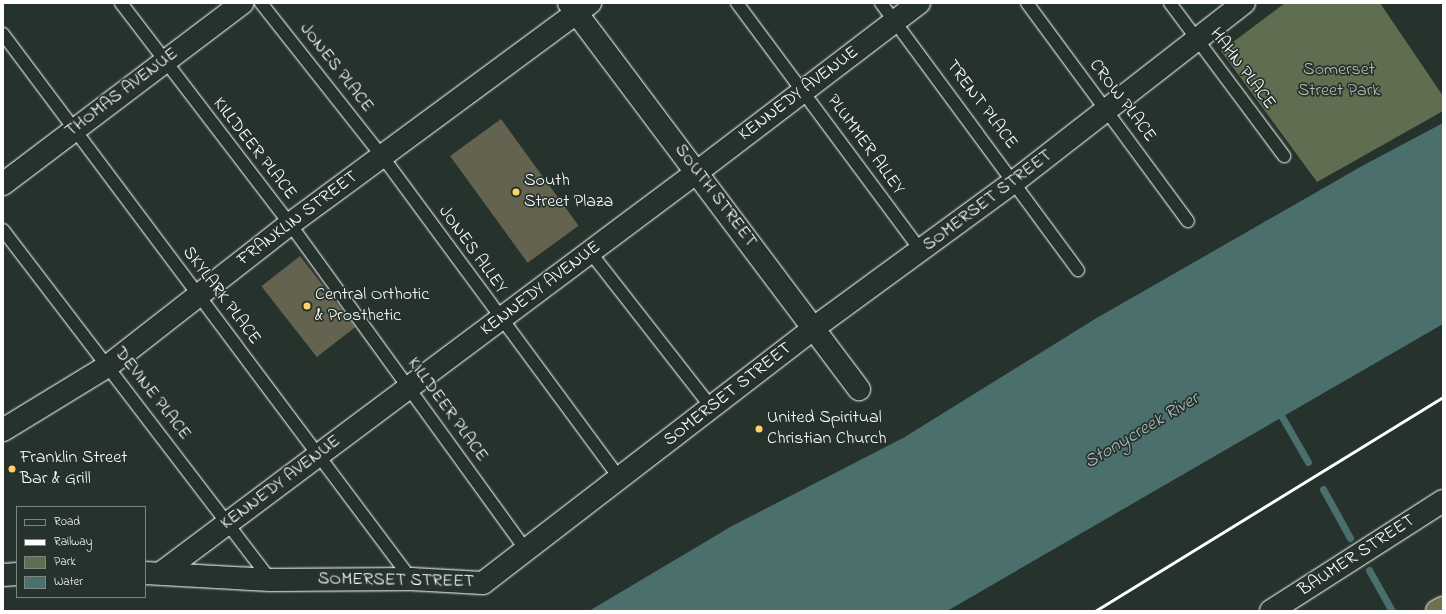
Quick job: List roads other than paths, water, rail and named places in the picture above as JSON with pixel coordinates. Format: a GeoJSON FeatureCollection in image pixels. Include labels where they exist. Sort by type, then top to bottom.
{"type":"FeatureCollection","features":[{"type":"Feature","properties":{"kind":"highway"},"geometry":{"type":"LineString","coordinates":[[1437,611],[1443,608]]}},
{"type":"Feature","properties":{"kind":"street","name":"THOMAS AVENUE"},"geometry":{"type":"LineString","coordinates":[[3,184],[73,129],[242,3]]}},
{"type":"Feature","properties":{"kind":"street","name":"KENNEDY AVENUE"},"geometry":{"type":"LineString","coordinates":[[153,573],[228,522],[319,456],[408,387],[697,172],[802,90],[919,3]]}},
{"type":"Feature","properties":{"kind":"street","name":"SOMERSET STREET"},"geometry":{"type":"LineString","coordinates":[[153,573],[271,580],[411,579],[483,583],[527,552],[814,328],[1015,181],[1106,108],[1244,3]]}},
{"type":"Feature","properties":{"kind":"street","name":"FRANKLIN STREET"},"geometry":{"type":"LineString","coordinates":[[3,430],[108,366],[290,224],[578,7]]}},
{"type":"Feature","properties":{"kind":"street","name":"SOUTH STREET"},"geometry":{"type":"LineString","coordinates":[[578,7],[697,172],[859,389]]}},
{"type":"Feature","properties":{"kind":"street","name":"BAUMER STREET"},"geometry":{"type":"LineString","coordinates":[[1271,611],[1443,501]]}},
{"type":"Feature","properties":{"kind":"street"},"geometry":{"type":"LineString","coordinates":[[3,575],[16,574]]}},
{"type":"Feature","properties":{"kind":"lane","name":"KILLDEER PLACE"},"geometry":{"type":"LineString","coordinates":[[120,3],[290,224],[527,552]]}},
{"type":"Feature","properties":{"kind":"lane","name":"JONES PLACE"},"geometry":{"type":"LineString","coordinates":[[261,3],[382,156]]}},
{"type":"Feature","properties":{"kind":"lane","name":"PLUMMER ALLEY"},"geometry":{"type":"LineString","coordinates":[[737,3],[921,251]]}},
{"type":"Feature","properties":{"kind":"lane","name":"TRENT PLACE"},"geometry":{"type":"LineString","coordinates":[[881,3],[1015,181],[1078,270]]}},
{"type":"Feature","properties":{"kind":"lane","name":"CROW PLACE"},"geometry":{"type":"LineString","coordinates":[[1027,3],[1188,221]]}},
{"type":"Feature","properties":{"kind":"lane","name":"HAHN PLACE"},"geometry":{"type":"LineString","coordinates":[[1170,3],[1284,156]]}},
{"type":"Feature","properties":{"kind":"lane","name":"SKYLARK PLACE"},"geometry":{"type":"LineString","coordinates":[[3,34],[411,579]]}},
{"type":"Feature","properties":{"kind":"lane","name":"JONES ALLEY"},"geometry":{"type":"LineString","coordinates":[[382,156],[500,320],[620,479]]}},
{"type":"Feature","properties":{"kind":"lane","name":"DEVINE PLACE"},"geometry":{"type":"LineString","coordinates":[[3,230],[271,580]]}},
{"type":"Feature","properties":{"kind":"lane"},"geometry":{"type":"LineString","coordinates":[[590,252],[712,408]]}},
{"type":"Feature","properties":{"kind":"water","name":"Stonycreek River"},"geometry":{"type":"Polygon","coordinates":[[[1443,123],[1443,324],[947,611],[589,611],[732,526],[903,438],[1095,319],[1362,166],[1443,123]]]}},
{"type":"Feature","properties":{"kind":"waterway"},"geometry":{"type":"LineString","coordinates":[[1278,410],[1308,462]]}},
{"type":"Feature","properties":{"kind":"waterway"},"geometry":{"type":"LineString","coordinates":[[1323,489],[1350,538]]}},
{"type":"Feature","properties":{"kind":"waterway"},"geometry":{"type":"LineString","coordinates":[[1369,570],[1392,611]]}},
{"type":"Feature","properties":{"kind":"railway"},"geometry":{"type":"LineString","coordinates":[[1095,611],[1443,397]]}},
{"type":"Feature","properties":{"kind":"place","name":"South Street Plaza"},"geometry":{"type":"Point","coordinates":[516,192]}},
{"type":"Feature","properties":{"kind":"place","name":"Central Orthotic & Prosthetic"},"geometry":{"type":"Point","coordinates":[307,306]}},
{"type":"Feature","properties":{"kind":"place","name":"United Spiritual Christian Church"},"geometry":{"type":"Point","coordinates":[759,429]}},
{"type":"Feature","properties":{"kind":"place","name":"Franklin Street Bar & Grill"},"geometry":{"type":"Point","coordinates":[12,469]}},
{"type":"Feature","properties":{"kind":"park label","name":"Somerset Street Park"},"geometry":{"type":"Point","coordinates":[1339,81]}}]}
